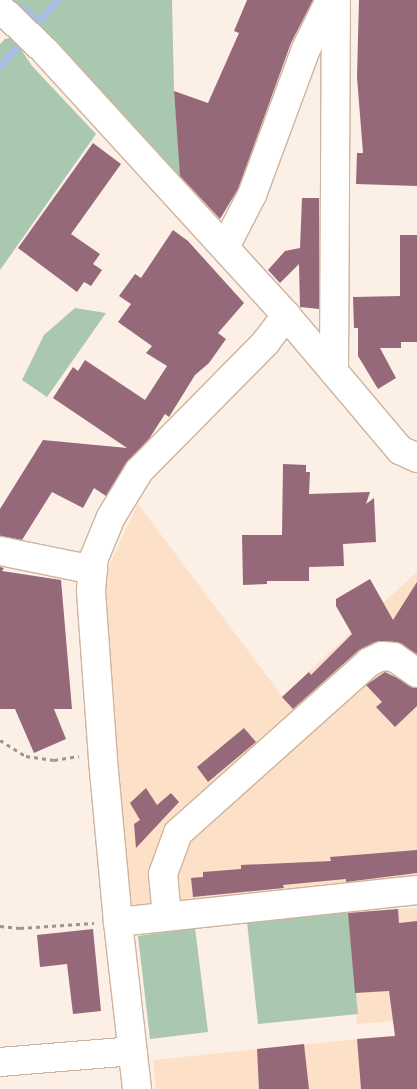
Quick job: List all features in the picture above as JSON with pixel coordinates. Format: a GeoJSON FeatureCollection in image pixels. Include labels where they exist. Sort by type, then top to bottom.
{"type":"FeatureCollection","features":[{"type":"Feature","properties":{"kind":"street"},"geometry":{"type":"LineString","coordinates":[[224,247],[252,194],[306,49],[330,0]]}},
{"type":"Feature","properties":{"kind":"street"},"geometry":{"type":"LineString","coordinates":[[334,372],[336,0]]}},
{"type":"Feature","properties":{"kind":"street"},"geometry":{"type":"LineString","coordinates":[[3,11],[44,51],[286,315],[400,450],[417,458]]}},
{"type":"Feature","properties":{"kind":"street"},"geometry":{"type":"LineString","coordinates":[[137,1089],[102,759],[91,590],[94,558],[111,516],[139,471],[266,342],[286,315]]}},
{"type":"Feature","properties":{"kind":"street"},"geometry":{"type":"LineString","coordinates":[[0,551],[93,570]]}},
{"type":"Feature","properties":{"kind":"street"},"geometry":{"type":"LineString","coordinates":[[167,916],[163,874],[178,833],[369,662],[382,656],[394,657],[417,673]]}},
{"type":"Feature","properties":{"kind":"street"},"geometry":{"type":"LineString","coordinates":[[118,922],[417,890]]}},
{"type":"Feature","properties":{"kind":"street"},"geometry":{"type":"LineString","coordinates":[[0,1062],[133,1051]]}},
{"type":"Feature","properties":{"kind":"path"},"geometry":{"type":"LineString","coordinates":[[0,740],[26,756],[54,760],[80,756],[102,759]]}},
{"type":"Feature","properties":{"kind":"path"},"geometry":{"type":"LineString","coordinates":[[0,926],[20,928],[118,922]]}},
{"type":"Feature","properties":{"kind":"shaded area"},"geometry":{"type":"Polygon","coordinates":[[[138,504],[282,696],[417,572],[417,877],[130,908],[118,803],[104,592],[111,561],[138,504]]]}},
{"type":"Feature","properties":{"kind":"shaded area"},"geometry":{"type":"Polygon","coordinates":[[[417,908],[417,1019],[357,1024],[348,912],[417,908]]]}},
{"type":"Feature","properties":{"kind":"shaded area"},"geometry":{"type":"Polygon","coordinates":[[[408,1034],[417,1089],[156,1089],[153,1060],[408,1034]]]}},
{"type":"Feature","properties":{"kind":"green space"},"geometry":{"type":"Polygon","coordinates":[[[3,0],[172,0],[174,91],[181,182],[3,0]]]}},
{"type":"Feature","properties":{"kind":"green space"},"geometry":{"type":"Polygon","coordinates":[[[13,37],[32,66],[96,134],[0,270],[0,44],[5,39],[13,37]]]}},
{"type":"Feature","properties":{"kind":"green space"},"geometry":{"type":"Polygon","coordinates":[[[75,308],[106,313],[47,397],[22,380],[44,335],[75,308]]]}},
{"type":"Feature","properties":{"kind":"green space"},"geometry":{"type":"Polygon","coordinates":[[[348,912],[358,1014],[258,1024],[247,922],[348,912]]]}},
{"type":"Feature","properties":{"kind":"green space"},"geometry":{"type":"Polygon","coordinates":[[[195,928],[208,1032],[150,1039],[138,936],[195,928]]]}},
{"type":"Feature","properties":{"kind":"building"},"geometry":{"type":"Polygon","coordinates":[[[247,0],[313,0],[291,43],[238,189],[220,219],[180,176],[174,91],[208,103],[239,33],[234,31],[247,0]]]}},
{"type":"Feature","properties":{"kind":"building"},"geometry":{"type":"Polygon","coordinates":[[[359,0],[417,0],[417,186],[356,184],[357,153],[363,153],[357,77],[359,0]]]}},
{"type":"Feature","properties":{"kind":"building"},"geometry":{"type":"Polygon","coordinates":[[[93,143],[121,164],[71,234],[100,254],[93,264],[102,270],[91,286],[84,282],[77,292],[18,248],[93,143]]]}},
{"type":"Feature","properties":{"kind":"building"},"geometry":{"type":"Polygon","coordinates":[[[302,198],[319,198],[319,309],[300,307],[299,264],[280,283],[268,270],[285,251],[300,248],[302,198]]]}},
{"type":"Feature","properties":{"kind":"building"},"geometry":{"type":"Polygon","coordinates":[[[173,230],[188,241],[244,303],[218,333],[226,339],[209,363],[195,375],[169,417],[165,414],[149,439],[126,463],[106,496],[94,488],[83,508],[52,492],[22,540],[0,536],[0,509],[43,440],[127,448],[53,398],[73,367],[78,371],[85,360],[145,400],[167,366],[146,353],[152,346],[118,322],[131,304],[119,296],[135,274],[141,278],[173,230]]]}},
{"type":"Feature","properties":{"kind":"building"},"geometry":{"type":"Polygon","coordinates":[[[400,235],[417,235],[417,342],[401,342],[401,348],[380,348],[396,378],[378,389],[358,356],[358,328],[354,328],[353,297],[400,296],[400,235]]]}},
{"type":"Feature","properties":{"kind":"building"},"geometry":{"type":"Polygon","coordinates":[[[283,464],[306,465],[306,472],[310,472],[309,494],[370,492],[366,504],[374,498],[376,542],[343,544],[344,566],[309,567],[309,581],[267,581],[267,584],[243,585],[242,535],[282,535],[283,464]]]}},
{"type":"Feature","properties":{"kind":"building"},"geometry":{"type":"Polygon","coordinates":[[[0,567],[4,568],[2,571],[61,580],[72,709],[54,709],[66,739],[34,753],[15,709],[0,709],[0,567]]]}},
{"type":"Feature","properties":{"kind":"building"},"geometry":{"type":"Polygon","coordinates":[[[370,579],[393,620],[417,582],[417,654],[396,642],[375,642],[359,650],[293,709],[282,697],[309,672],[311,675],[352,634],[336,606],[336,599],[370,579]]]}},
{"type":"Feature","properties":{"kind":"building"},"geometry":{"type":"Polygon","coordinates":[[[385,672],[417,688],[417,706],[395,727],[376,707],[382,702],[366,685],[385,672]]]}},
{"type":"Feature","properties":{"kind":"building"},"geometry":{"type":"Polygon","coordinates":[[[244,728],[256,742],[208,782],[197,767],[244,728]]]}},
{"type":"Feature","properties":{"kind":"building"},"geometry":{"type":"Polygon","coordinates":[[[146,788],[157,805],[171,793],[179,802],[136,848],[134,824],[140,820],[130,803],[146,788]]]}},
{"type":"Feature","properties":{"kind":"building"},"geometry":{"type":"Polygon","coordinates":[[[417,850],[417,873],[346,882],[346,879],[283,885],[284,888],[193,897],[191,878],[203,877],[203,872],[241,869],[241,865],[331,861],[330,857],[417,850]]]}},
{"type":"Feature","properties":{"kind":"building"},"geometry":{"type":"Polygon","coordinates":[[[398,909],[399,923],[417,921],[417,1089],[361,1089],[357,1039],[395,1036],[389,991],[355,993],[348,913],[398,909]]]}},
{"type":"Feature","properties":{"kind":"building"},"geometry":{"type":"Polygon","coordinates":[[[93,929],[101,1011],[73,1014],[67,964],[40,967],[37,935],[93,929]]]}},
{"type":"Feature","properties":{"kind":"building"},"geometry":{"type":"Polygon","coordinates":[[[304,1044],[309,1089],[259,1089],[257,1049],[304,1044]]]}},
{"type":"Feature","properties":{"kind":"waterway"},"geometry":{"type":"LineString","coordinates":[[31,30],[57,0]]}},
{"type":"Feature","properties":{"kind":"waterway"},"geometry":{"type":"LineString","coordinates":[[24,9],[38,22]]}},
{"type":"Feature","properties":{"kind":"waterway"},"geometry":{"type":"LineString","coordinates":[[0,66],[24,38]]}}]}
